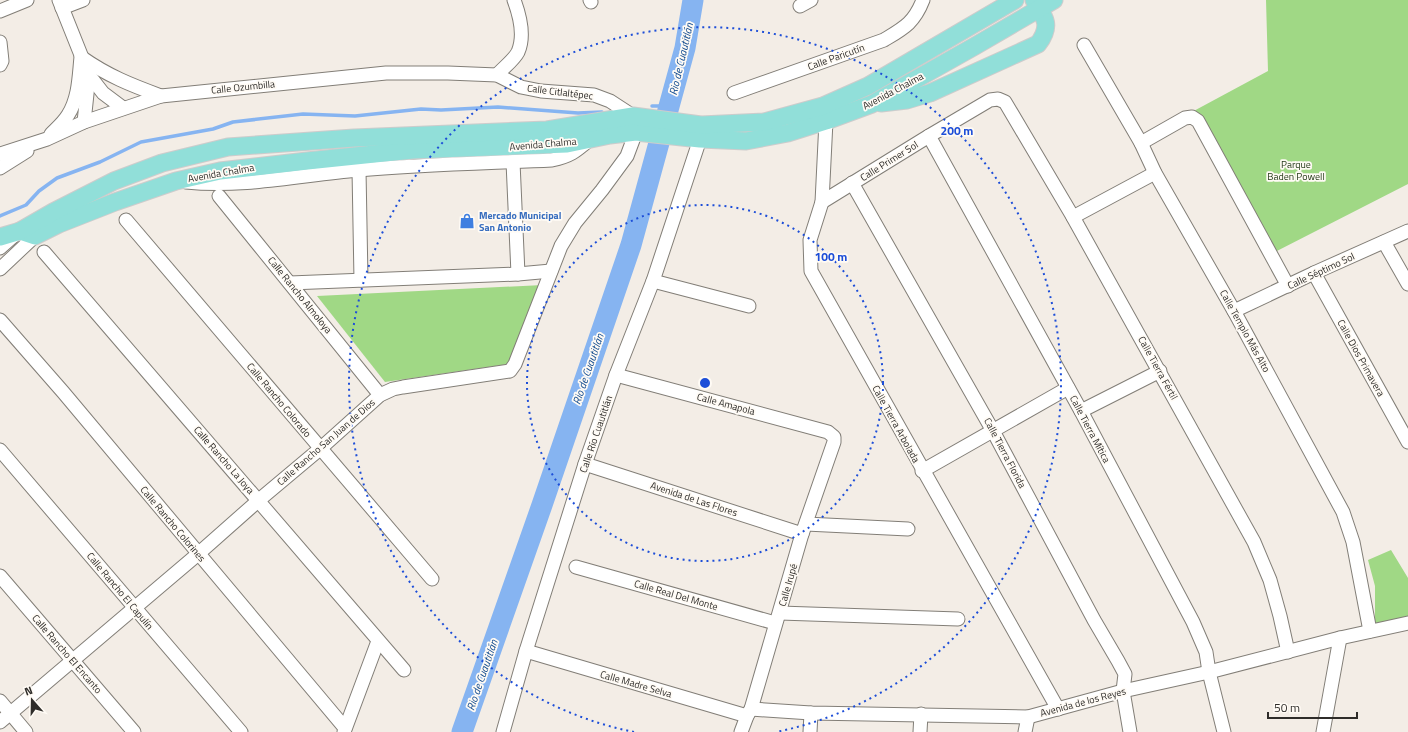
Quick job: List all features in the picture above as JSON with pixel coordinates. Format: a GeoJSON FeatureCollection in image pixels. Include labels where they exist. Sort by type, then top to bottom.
{"type":"FeatureCollection","features":[{"type":"Feature","properties":{"kind":"main road","name":"Avenida Chalma"},"geometry":{"type":"LineString","coordinates":[[662,127],[764,122],[823,106],[868,86],[1015,0]]}},
{"type":"Feature","properties":{"kind":"main road","name":"Avenida Chalma"},"geometry":{"type":"LineString","coordinates":[[28,233],[53,212],[114,181],[162,163],[228,147],[354,138],[546,130],[631,119],[700,139],[746,141],[788,133],[826,122],[872,104],[968,50],[1042,3]]}},
{"type":"Feature","properties":{"kind":"main road"},"geometry":{"type":"LineString","coordinates":[[872,104],[906,100],[930,93],[1038,44],[1045,35],[1046,22],[1042,3]]}},
{"type":"Feature","properties":{"kind":"main road","name":"Avenida Chalma"},"geometry":{"type":"LineString","coordinates":[[28,233],[59,224],[115,202],[176,181],[220,171],[413,150],[567,144],[610,134],[631,119]]}},
{"type":"Feature","properties":{"kind":"main road"},"geometry":{"type":"LineString","coordinates":[[0,238],[28,233]]}},
{"type":"Feature","properties":{"kind":"street"},"geometry":{"type":"LineString","coordinates":[[0,11],[27,0]]}},
{"type":"Feature","properties":{"kind":"street"},"geometry":{"type":"LineString","coordinates":[[83,0],[60,4],[89,75],[102,92],[123,108]]}},
{"type":"Feature","properties":{"kind":"street"},"geometry":{"type":"LineString","coordinates":[[497,75],[518,53],[522,40],[520,20],[514,0]]}},
{"type":"Feature","properties":{"kind":"street","name":"Calle Paricutín"},"geometry":{"type":"LineString","coordinates":[[734,93],[884,40],[905,27],[918,14],[923,0]]}},
{"type":"Feature","properties":{"kind":"street"},"geometry":{"type":"LineString","coordinates":[[0,42],[2,61],[0,64]]}},
{"type":"Feature","properties":{"kind":"street","name":"Calle Templo Más Alto"},"geometry":{"type":"LineString","coordinates":[[1084,45],[1141,143],[1155,173],[1234,311],[1343,512],[1353,542],[1370,631]]}},
{"type":"Feature","properties":{"kind":"street"},"geometry":{"type":"LineString","coordinates":[[81,57],[120,81],[161,96]]}},
{"type":"Feature","properties":{"kind":"street"},"geometry":{"type":"LineString","coordinates":[[0,168],[47,139],[68,116],[74,104],[77,92],[81,57]]}},
{"type":"Feature","properties":{"kind":"street","name":"Calle Ozumbilla"},"geometry":{"type":"LineString","coordinates":[[0,154],[47,139],[84,122],[161,96],[386,73],[497,75]]}},
{"type":"Feature","properties":{"kind":"street"},"geometry":{"type":"LineString","coordinates":[[84,122],[89,75]]}},
{"type":"Feature","properties":{"kind":"street","name":"Calle Citlaltépec"},"geometry":{"type":"LineString","coordinates":[[497,75],[521,87],[541,91],[594,95],[610,101],[631,119]]}},
{"type":"Feature","properties":{"kind":"street","name":"Calle Primer Sol"},"geometry":{"type":"LineString","coordinates":[[822,202],[990,100],[998,99]]}},
{"type":"Feature","properties":{"kind":"street","name":"Calle Tierra Fértil"},"geometry":{"type":"LineString","coordinates":[[998,99],[1006,102],[1073,217],[1254,542],[1270,580],[1288,652]]}},
{"type":"Feature","properties":{"kind":"street"},"geometry":{"type":"LineString","coordinates":[[1141,143],[1186,118],[1192,117],[1198,121],[1288,286]]}},
{"type":"Feature","properties":{"kind":"street","name":"Calle Rancho San Juan de Dios"},"geometry":{"type":"LineString","coordinates":[[0,722],[198,554],[380,395],[393,389],[510,371],[515,364],[561,246],[575,223],[627,156],[631,119]]}},
{"type":"Feature","properties":{"kind":"street","name":"Calle Tierra Arbolada"},"geometry":{"type":"LineString","coordinates":[[826,122],[822,202],[810,240],[810,271],[1058,709]]}},
{"type":"Feature","properties":{"kind":"street","name":"Calle Tierra Mítica"},"geometry":{"type":"LineString","coordinates":[[929,136],[1082,411],[1193,622],[1206,652],[1209,672],[1224,732]]}},
{"type":"Feature","properties":{"kind":"street"},"geometry":{"type":"LineString","coordinates":[[176,181],[207,184],[231,183],[359,170],[552,160],[565,157],[573,153],[589,139]]}},
{"type":"Feature","properties":{"kind":"street","name":"Calle Río Cuautitlán"},"geometry":{"type":"LineString","coordinates":[[503,732],[526,651],[586,464],[616,374],[653,281],[700,139]]}},
{"type":"Feature","properties":{"kind":"street"},"geometry":{"type":"LineString","coordinates":[[513,162],[518,274]]}},
{"type":"Feature","properties":{"kind":"street"},"geometry":{"type":"LineString","coordinates":[[359,170],[361,280]]}},
{"type":"Feature","properties":{"kind":"street"},"geometry":{"type":"LineString","coordinates":[[1073,217],[1155,173]]}},
{"type":"Feature","properties":{"kind":"street","name":"Calle Tierra Florida"},"geometry":{"type":"LineString","coordinates":[[852,184],[993,431],[1094,620],[1125,674],[1123,691],[1130,732]]}},
{"type":"Feature","properties":{"kind":"street","name":"Calle Rancho Almoloya"},"geometry":{"type":"LineString","coordinates":[[219,196],[380,395]]}},
{"type":"Feature","properties":{"kind":"street","name":"Calle Rancho Colorado"},"geometry":{"type":"LineString","coordinates":[[126,220],[432,579]]}},
{"type":"Feature","properties":{"kind":"street","name":"Calle Séptimo Sol"},"geometry":{"type":"LineString","coordinates":[[1234,311],[1408,231]]}},
{"type":"Feature","properties":{"kind":"street"},"geometry":{"type":"LineString","coordinates":[[0,248],[28,233]]}},
{"type":"Feature","properties":{"kind":"street"},"geometry":{"type":"LineString","coordinates":[[0,269],[28,233]]}},
{"type":"Feature","properties":{"kind":"street"},"geometry":{"type":"LineString","coordinates":[[1384,242],[1408,284]]}},
{"type":"Feature","properties":{"kind":"street","name":"Calle Rancho La Joya"},"geometry":{"type":"LineString","coordinates":[[44,252],[404,670]]}},
{"type":"Feature","properties":{"kind":"street"},"geometry":{"type":"LineString","coordinates":[[290,283],[518,274],[551,271]]}},
{"type":"Feature","properties":{"kind":"street","name":"Calle Dios Primavera"},"geometry":{"type":"LineString","coordinates":[[1314,273],[1408,442]]}},
{"type":"Feature","properties":{"kind":"street"},"geometry":{"type":"LineString","coordinates":[[653,281],[749,306]]}},
{"type":"Feature","properties":{"kind":"street","name":"Calle Rancho Colorines"},"geometry":{"type":"LineString","coordinates":[[0,320],[63,392],[344,730]]}},
{"type":"Feature","properties":{"kind":"street"},"geometry":{"type":"LineString","coordinates":[[1082,411],[1160,371]]}},
{"type":"Feature","properties":{"kind":"street","name":"Calle Amapola"},"geometry":{"type":"LineString","coordinates":[[616,374],[828,432],[834,437]]}},
{"type":"Feature","properties":{"kind":"street"},"geometry":{"type":"LineString","coordinates":[[922,471],[1068,388]]}},
{"type":"Feature","properties":{"kind":"street","name":"Calle Irupé"},"geometry":{"type":"LineString","coordinates":[[741,732],[749,713],[804,529],[834,442],[834,437]]}},
{"type":"Feature","properties":{"kind":"street","name":"Calle Rancho El Capulín"},"geometry":{"type":"LineString","coordinates":[[0,450],[241,732]]}},
{"type":"Feature","properties":{"kind":"street","name":"Avenida de Las Flores"},"geometry":{"type":"LineString","coordinates":[[586,464],[804,529],[908,528]]}},
{"type":"Feature","properties":{"kind":"street","name":"Calle Real Del Monte"},"geometry":{"type":"LineString","coordinates":[[576,567],[778,618],[958,620]]}},
{"type":"Feature","properties":{"kind":"street","name":"Calle Rancho El Encanto"},"geometry":{"type":"LineString","coordinates":[[0,576],[134,732]]}},
{"type":"Feature","properties":{"kind":"street","name":"Avenida de los Reyes"},"geometry":{"type":"LineString","coordinates":[[749,713],[921,714],[1028,717],[1123,691],[1209,672],[1340,638],[1408,623]]}},
{"type":"Feature","properties":{"kind":"street"},"geometry":{"type":"LineString","coordinates":[[1323,732],[1340,638]]}},
{"type":"Feature","properties":{"kind":"street"},"geometry":{"type":"LineString","coordinates":[[344,730],[378,641]]}},
{"type":"Feature","properties":{"kind":"street","name":"Calle Madre Selva"},"geometry":{"type":"LineString","coordinates":[[526,651],[749,713]]}},
{"type":"Feature","properties":{"kind":"street"},"geometry":{"type":"LineString","coordinates":[[0,701],[26,732]]}},
{"type":"Feature","properties":{"kind":"street"},"geometry":{"type":"LineString","coordinates":[[810,732],[811,713]]}},
{"type":"Feature","properties":{"kind":"street"},"geometry":{"type":"LineString","coordinates":[[920,732],[921,714]]}},
{"type":"Feature","properties":{"kind":"street"},"geometry":{"type":"LineString","coordinates":[[1025,732],[1028,717]]}},
{"type":"Feature","properties":{"kind":"green space","name":"Parque Baden Powell"},"geometry":{"type":"Polygon","coordinates":[[[1266,0],[1408,0],[1408,184],[1271,254],[1190,113],[1268,71],[1266,0]]]}},
{"type":"Feature","properties":{"kind":"green space"},"geometry":{"type":"Polygon","coordinates":[[[543,285],[509,364],[385,382],[317,296],[543,285]]]}},
{"type":"Feature","properties":{"kind":"green space"},"geometry":{"type":"Polygon","coordinates":[[[1391,550],[1408,578],[1408,618],[1375,626],[1375,586],[1368,560],[1391,550]]]}},
{"type":"Feature","properties":{"kind":"waterway","name":"Rio de Cuautitlán"},"geometry":{"type":"LineString","coordinates":[[462,732],[631,245],[685,48],[693,0]]}},
{"type":"Feature","properties":{"kind":"waterway"},"geometry":{"type":"LineString","coordinates":[[652,106],[669,106]]}},
{"type":"Feature","properties":{"kind":"waterway"},"geometry":{"type":"LineString","coordinates":[[0,216],[26,205],[39,191],[57,178],[100,162],[141,142],[213,129],[233,122],[303,114],[355,116],[421,109],[441,110],[498,107],[578,113],[602,112]]}},
{"type":"Feature","properties":{"kind":"place","name":"Mercado Municipal San Antonio"},"geometry":{"type":"Point","coordinates":[467,221]}}]}
